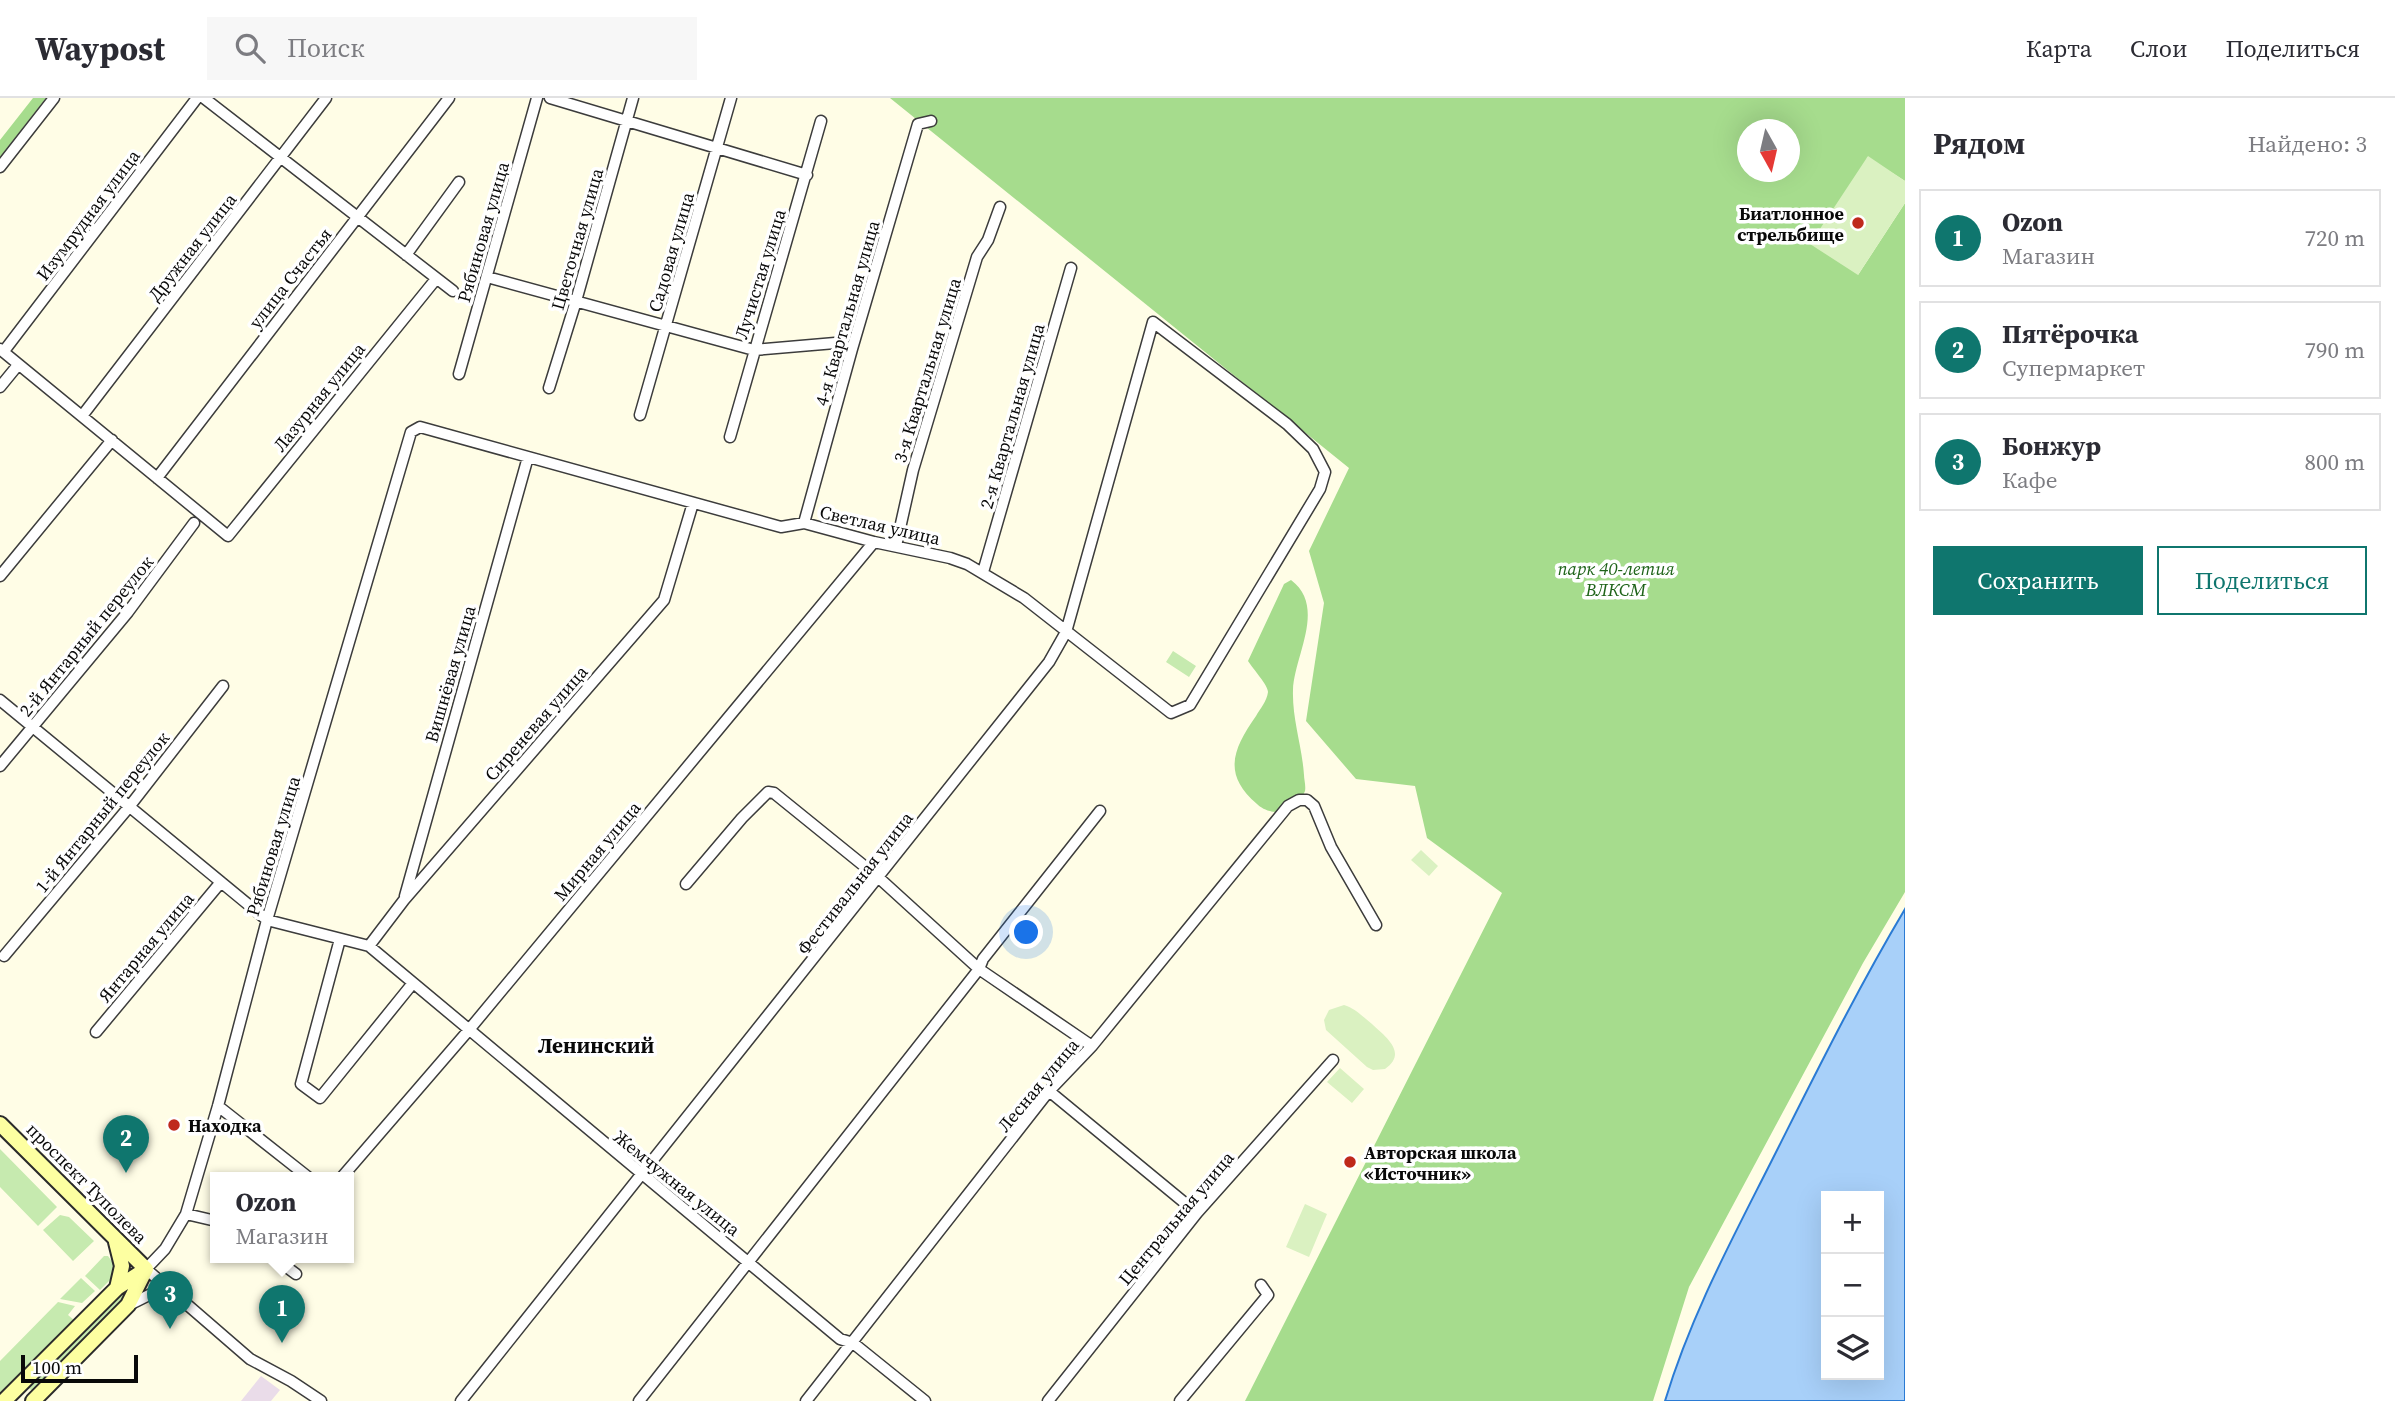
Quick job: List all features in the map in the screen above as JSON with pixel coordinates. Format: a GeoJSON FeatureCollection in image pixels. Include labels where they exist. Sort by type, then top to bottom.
{"type":"FeatureCollection","features":[{"type":"Feature","properties":{"kind":"main road","name":"проспект Туполева"},"geometry":{"type":"LineString","coordinates":[[0,1124],[146,1269]]}},
{"type":"Feature","properties":{"kind":"main road"},"geometry":{"type":"LineString","coordinates":[[115,1238],[122,1266],[117,1288]]}},
{"type":"Feature","properties":{"kind":"main road"},"geometry":{"type":"LineString","coordinates":[[4,1401],[117,1288],[146,1269]]}},
{"type":"Feature","properties":{"kind":"main road"},"geometry":{"type":"LineString","coordinates":[[18,1387],[32,1401],[128,1305],[146,1269]]}},
{"type":"Feature","properties":{"kind":"street"},"geometry":{"type":"LineString","coordinates":[[0,167],[54,98]]}},
{"type":"Feature","properties":{"kind":"street","name":"Изумрудная улица"},"geometry":{"type":"LineString","coordinates":[[2,350],[197,98]]}},
{"type":"Feature","properties":{"kind":"street"},"geometry":{"type":"LineString","coordinates":[[204,98],[453,291]]}},
{"type":"Feature","properties":{"kind":"street","name":"Дружная улица"},"geometry":{"type":"LineString","coordinates":[[82,416],[326,98]]}},
{"type":"Feature","properties":{"kind":"street","name":"улица Счастья"},"geometry":{"type":"LineString","coordinates":[[157,478],[449,98]]}},
{"type":"Feature","properties":{"kind":"street","name":"Рябиновая улица"},"geometry":{"type":"LineString","coordinates":[[459,374],[537,98]]}},
{"type":"Feature","properties":{"kind":"street"},"geometry":{"type":"LineString","coordinates":[[550,98],[807,174]]}},
{"type":"Feature","properties":{"kind":"street","name":"Цветочная улица"},"geometry":{"type":"LineString","coordinates":[[548,388],[576,301],[633,98]]}},
{"type":"Feature","properties":{"kind":"street","name":"Садовая улица"},"geometry":{"type":"LineString","coordinates":[[640,415],[731,98]]}},
{"type":"Feature","properties":{"kind":"street","name":"Лучистая улица"},"geometry":{"type":"LineString","coordinates":[[730,437],[821,121]]}},
{"type":"Feature","properties":{"kind":"street","name":"4-я Квартальная улица"},"geometry":{"type":"LineString","coordinates":[[804,523],[918,124],[931,121]]}},
{"type":"Feature","properties":{"kind":"street"},"geometry":{"type":"LineString","coordinates":[[406,255],[459,182]]}},
{"type":"Feature","properties":{"kind":"street","name":"3-я Квартальная улица"},"geometry":{"type":"LineString","coordinates":[[896,546],[913,470],[977,257],[988,240],[1000,207]]}},
{"type":"Feature","properties":{"kind":"street","name":"2-я Квартальная улица"},"geometry":{"type":"LineString","coordinates":[[983,572],[1071,268]]}},
{"type":"Feature","properties":{"kind":"street"},"geometry":{"type":"LineString","coordinates":[[487,277],[754,350],[835,344],[852,349]]}},
{"type":"Feature","properties":{"kind":"street","name":"Лазурная улица"},"geometry":{"type":"LineString","coordinates":[[157,478],[228,536],[436,279]]}},
{"type":"Feature","properties":{"kind":"street","name":"Фестивальная улица"},"geometry":{"type":"LineString","coordinates":[[461,1401],[1049,662],[1066,632],[1153,322],[1287,424],[1313,449],[1325,472],[1320,489],[1191,705],[1171,713]]}},
{"type":"Feature","properties":{"kind":"street"},"geometry":{"type":"LineString","coordinates":[[2,350],[157,478]]}},
{"type":"Feature","properties":{"kind":"street"},"geometry":{"type":"LineString","coordinates":[[0,387],[18,365]]}},
{"type":"Feature","properties":{"kind":"street","name":"Рябиновая улица"},"geometry":{"type":"LineString","coordinates":[[146,1269],[172,1239],[187,1214],[267,920],[411,432],[420,427]]}},
{"type":"Feature","properties":{"kind":"street","name":"Светлая улица"},"geometry":{"type":"LineString","coordinates":[[420,427],[781,527],[804,523],[874,542],[950,558],[983,572],[1024,598],[1171,713]]}},
{"type":"Feature","properties":{"kind":"street"},"geometry":{"type":"LineString","coordinates":[[0,576],[111,440]]}},
{"type":"Feature","properties":{"kind":"street","name":"Вишнёвая улица"},"geometry":{"type":"LineString","coordinates":[[404,900],[528,457]]}},
{"type":"Feature","properties":{"kind":"street","name":"Сиреневая улица"},"geometry":{"type":"LineString","coordinates":[[369,946],[404,900],[664,600],[693,503]]}},
{"type":"Feature","properties":{"kind":"street","name":"2-й Янтарный переулок"},"geometry":{"type":"LineString","coordinates":[[0,766],[128,612],[194,523]]}},
{"type":"Feature","properties":{"kind":"street","name":"Мирная улица"},"geometry":{"type":"LineString","coordinates":[[345,1172],[468,1031],[874,542]]}},
{"type":"Feature","properties":{"kind":"street","name":"1-й Янтарный переулок"},"geometry":{"type":"LineString","coordinates":[[4,956],[129,807],[223,686]]}},
{"type":"Feature","properties":{"kind":"street"},"geometry":{"type":"LineString","coordinates":[[0,700],[267,920],[369,946]]}},
{"type":"Feature","properties":{"kind":"street"},"geometry":{"type":"LineString","coordinates":[[686,884],[741,818],[768,792],[774,793],[879,878],[979,969],[1092,1046]]}},
{"type":"Feature","properties":{"kind":"street","name":"Лесная улица"},"geometry":{"type":"LineString","coordinates":[[806,1401],[1049,1091],[1092,1046],[1288,806],[1304,800],[1314,806],[1331,847],[1376,925]]}},
{"type":"Feature","properties":{"kind":"street"},"geometry":{"type":"LineString","coordinates":[[639,1401],[1100,811]]}},
{"type":"Feature","properties":{"kind":"street","name":"Янтарная улица"},"geometry":{"type":"LineString","coordinates":[[96,1032],[221,882]]}},
{"type":"Feature","properties":{"kind":"street"},"geometry":{"type":"LineString","coordinates":[[340,939],[301,1084],[320,1098],[413,983]]}},
{"type":"Feature","properties":{"kind":"street","name":"Жемчужная улица"},"geometry":{"type":"LineString","coordinates":[[369,946],[840,1339],[853,1343],[925,1401]]}},
{"type":"Feature","properties":{"kind":"street","name":"Центральная улица"},"geometry":{"type":"LineString","coordinates":[[1048,1401],[1197,1213],[1333,1060]]}},
{"type":"Feature","properties":{"kind":"street"},"geometry":{"type":"LineString","coordinates":[[1049,1091],[1197,1213]]}},
{"type":"Feature","properties":{"kind":"street"},"geometry":{"type":"LineString","coordinates":[[218,1106],[302,1172]]}},
{"type":"Feature","properties":{"kind":"street"},"geometry":{"type":"LineString","coordinates":[[187,1214],[210,1220]]}},
{"type":"Feature","properties":{"kind":"street"},"geometry":{"type":"LineString","coordinates":[[281,1263],[296,1274]]}},
{"type":"Feature","properties":{"kind":"street"},"geometry":{"type":"LineString","coordinates":[[146,1269],[250,1359],[321,1401]]}},
{"type":"Feature","properties":{"kind":"street"},"geometry":{"type":"LineString","coordinates":[[1180,1401],[1268,1295],[1261,1284]]}},
{"type":"Feature","properties":{"kind":"street"},"geometry":{"type":"LineString","coordinates":[[128,1305],[153,1293],[173,1293]]}},
{"type":"Feature","properties":{"kind":"shaded area"},"geometry":{"type":"Polygon","coordinates":[[[261,1376],[280,1390],[271,1401],[241,1401],[261,1376]]]}},
{"type":"Feature","properties":{"kind":"green space"},"geometry":{"type":"Polygon","coordinates":[[[33,98],[46,98],[0,157],[0,140],[33,98]]]}},
{"type":"Feature","properties":{"kind":"green space","name":"парк 40-летия ВЛКСМ"},"geometry":{"type":"Polygon","coordinates":[[[890,98],[1905,98],[1905,181],[1867,157],[1858,275],[1905,203],[1905,892],[1863,963],[1689,1287],[1653,1401],[1245,1401],[1502,893],[1427,838],[1415,786],[1356,779],[1306,721],[1324,603],[1309,551],[1349,468],[890,98]]]}},
{"type":"Feature","properties":{"kind":"green space","name":"Биатлонное стрельбище"},"geometry":{"type":"Polygon","coordinates":[[[1868,156],[1905,181],[1905,203],[1858,275],[1810,244],[1868,156]]]}},
{"type":"Feature","properties":{"kind":"green space"},"geometry":{"type":"Polygon","coordinates":[[[1291,580],[1301,591],[1307,604],[1308,618],[1293,690],[1305,789],[1295,803],[1275,812],[1262,808],[1246,793],[1235,772],[1235,761],[1242,739],[1268,692],[1248,661],[1284,584],[1291,580]]]}},
{"type":"Feature","properties":{"kind":"green space"},"geometry":{"type":"Polygon","coordinates":[[[1173,651],[1196,666],[1189,677],[1166,662],[1173,651]]]}},
{"type":"Feature","properties":{"kind":"green space"},"geometry":{"type":"Polygon","coordinates":[[[1421,850],[1438,866],[1429,876],[1411,860],[1421,850]]]}},
{"type":"Feature","properties":{"kind":"green space"},"geometry":{"type":"Polygon","coordinates":[[[1344,1005],[1362,1016],[1392,1045],[1395,1057],[1385,1069],[1373,1070],[1367,1067],[1326,1030],[1324,1020],[1329,1010],[1344,1005]]]}},
{"type":"Feature","properties":{"kind":"green space"},"geometry":{"type":"Polygon","coordinates":[[[1340,1068],[1364,1089],[1352,1103],[1327,1082],[1340,1068]]]}},
{"type":"Feature","properties":{"kind":"green space"},"geometry":{"type":"Polygon","coordinates":[[[0,1149],[57,1207],[38,1226],[0,1187],[0,1149]]]}},
{"type":"Feature","properties":{"kind":"green space"},"geometry":{"type":"Polygon","coordinates":[[[1305,1204],[1327,1214],[1309,1257],[1286,1247],[1305,1204]]]}},
{"type":"Feature","properties":{"kind":"green space"},"geometry":{"type":"Polygon","coordinates":[[[60,1215],[69,1217],[94,1241],[73,1261],[43,1230],[60,1215]]]}},
{"type":"Feature","properties":{"kind":"green space"},"geometry":{"type":"Polygon","coordinates":[[[104,1256],[108,1256],[116,1267],[115,1275],[100,1290],[85,1276],[104,1256]]]}},
{"type":"Feature","properties":{"kind":"green space"},"geometry":{"type":"Polygon","coordinates":[[[81,1278],[95,1291],[82,1303],[60,1299],[81,1278]]]}},
{"type":"Feature","properties":{"kind":"green space"},"geometry":{"type":"Polygon","coordinates":[[[123,1294],[126,1299],[34,1393],[29,1388],[123,1294]]]}},
{"type":"Feature","properties":{"kind":"green space"},"geometry":{"type":"Polygon","coordinates":[[[58,1302],[75,1306],[68,1315],[74,1320],[0,1394],[0,1361],[58,1302]]]}},
{"type":"Feature","properties":{"kind":"water"},"geometry":{"type":"Polygon","coordinates":[[[1905,909],[1905,1401],[1665,1401],[1698,1311],[1834,1037],[1905,909]]]}},
{"type":"Feature","properties":{"kind":"place","name":"Биатлонное стрельбище"},"geometry":{"type":"Point","coordinates":[1858,223]}},
{"type":"Feature","properties":{"kind":"place","name":"Находка"},"geometry":{"type":"Point","coordinates":[174,1125]}},
{"type":"Feature","properties":{"kind":"place","name":"Авторская школа «Источник»"},"geometry":{"type":"Point","coordinates":[1350,1162]}},
{"type":"Feature","properties":{"kind":"place","name":"Пятёрочка"},"geometry":{"type":"Point","coordinates":[126,1173]}},
{"type":"Feature","properties":{"kind":"place","name":"Бонжур"},"geometry":{"type":"Point","coordinates":[170,1329]}},
{"type":"Feature","properties":{"kind":"place","name":"Ozon"},"geometry":{"type":"Point","coordinates":[282,1343]}},
{"type":"Feature","properties":{"kind":"district","name":"Ленинский"},"geometry":{"type":"Point","coordinates":[596,1045]}}]}
